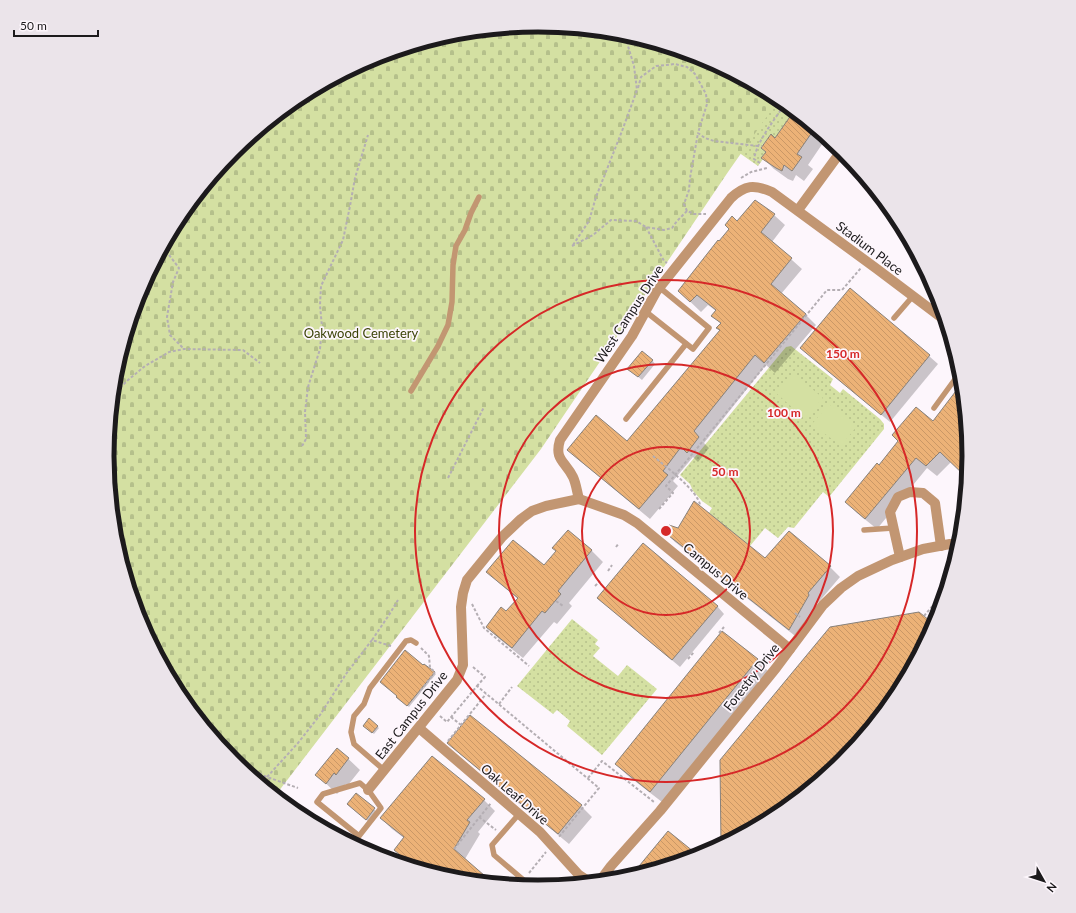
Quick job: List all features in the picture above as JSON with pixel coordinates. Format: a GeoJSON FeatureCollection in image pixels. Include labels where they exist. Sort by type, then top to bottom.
{"type":"FeatureCollection","features":[{"type":"Feature","properties":{"kind":"street"},"geometry":{"type":"LineString","coordinates":[[798,210],[838,156]]}},
{"type":"Feature","properties":{"kind":"street","name":"West Campus Drive"},"geometry":{"type":"LineString","coordinates":[[579,498],[572,477],[560,460],[557,448],[560,440],[632,336],[660,287],[738,191],[750,187],[762,188],[772,192],[798,210]]}},
{"type":"Feature","properties":{"kind":"street","name":"Stadium Place"},"geometry":{"type":"LineString","coordinates":[[798,210],[913,296],[937,312]]}},
{"type":"Feature","properties":{"kind":"street"},"geometry":{"type":"LineString","coordinates":[[900,557],[890,512],[898,497],[910,492],[923,493],[935,503],[941,546]]}},
{"type":"Feature","properties":{"kind":"street","name":"East Campus Drive"},"geometry":{"type":"LineString","coordinates":[[368,790],[419,728],[433,705],[457,680],[463,665],[461,607],[467,580],[502,537],[521,519],[532,511],[579,498]]}},
{"type":"Feature","properties":{"kind":"street","name":"Campus Drive"},"geometry":{"type":"LineString","coordinates":[[579,498],[624,515],[637,523],[790,649]]}},
{"type":"Feature","properties":{"kind":"street","name":"Forestry Drive"},"geometry":{"type":"LineString","coordinates":[[604,875],[662,809],[776,668],[823,605],[841,588],[858,576],[892,560],[923,550],[953,544]]}},
{"type":"Feature","properties":{"kind":"street","name":"Oak Leaf Drive"},"geometry":{"type":"LineString","coordinates":[[419,728],[540,832],[579,875],[584,878]]}},
{"type":"Feature","properties":{"kind":"lane"},"geometry":{"type":"LineString","coordinates":[[411,391],[438,346],[448,325],[452,302],[453,265],[456,246],[465,230],[479,197]]}},
{"type":"Feature","properties":{"kind":"lane"},"geometry":{"type":"LineString","coordinates":[[645,311],[693,349],[710,328],[660,287]]}},
{"type":"Feature","properties":{"kind":"lane"},"geometry":{"type":"LineString","coordinates":[[894,318],[913,296]]}},
{"type":"Feature","properties":{"kind":"lane"},"geometry":{"type":"LineString","coordinates":[[626,419],[686,344]]}},
{"type":"Feature","properties":{"kind":"lane"},"geometry":{"type":"LineString","coordinates":[[934,408],[955,379]]}},
{"type":"Feature","properties":{"kind":"lane"},"geometry":{"type":"LineString","coordinates":[[864,530],[893,528]]}},
{"type":"Feature","properties":{"kind":"lane"},"geometry":{"type":"LineString","coordinates":[[384,770],[354,744],[351,732],[354,716],[364,704],[370,688],[400,648],[406,641],[411,640],[416,643]]}},
{"type":"Feature","properties":{"kind":"lane"},"geometry":{"type":"LineString","coordinates":[[360,783],[368,790],[381,808],[359,836],[317,802],[323,794],[360,783]]}},
{"type":"Feature","properties":{"kind":"lane"},"geometry":{"type":"LineString","coordinates":[[519,814],[492,845],[494,855],[524,880]]}},
{"type":"Feature","properties":{"kind":"path"},"geometry":{"type":"LineString","coordinates":[[627,41],[634,66],[637,90]]}},
{"type":"Feature","properties":{"kind":"path"},"geometry":{"type":"LineString","coordinates":[[687,211],[672,228],[664,230],[646,227],[636,221],[612,220],[593,234],[572,246],[589,221],[596,197],[641,77],[656,66],[674,64],[687,67],[695,74],[706,94],[707,104],[698,133],[689,190],[684,204],[687,211],[694,214],[706,214],[709,209]]}},
{"type":"Feature","properties":{"kind":"path"},"geometry":{"type":"LineString","coordinates":[[760,163],[754,158],[755,152],[781,109]]}},
{"type":"Feature","properties":{"kind":"path"},"geometry":{"type":"LineString","coordinates":[[698,133],[705,138],[714,141],[758,146]]}},
{"type":"Feature","properties":{"kind":"path"},"geometry":{"type":"LineString","coordinates":[[302,446],[306,438],[305,412],[308,387],[320,349],[322,327],[320,306],[321,286],[343,240],[355,178],[368,135]]}},
{"type":"Feature","properties":{"kind":"path"},"geometry":{"type":"LineString","coordinates":[[740,179],[751,172],[767,168]]}},
{"type":"Feature","properties":{"kind":"path"},"geometry":{"type":"LineString","coordinates":[[646,227],[664,261],[674,269]]}},
{"type":"Feature","properties":{"kind":"path"},"geometry":{"type":"LineString","coordinates":[[166,251],[179,268],[173,282],[167,317],[170,335],[184,348]]}},
{"type":"Feature","properties":{"kind":"path"},"geometry":{"type":"LineString","coordinates":[[659,509],[673,493],[666,486],[826,290],[842,290],[866,261]]}},
{"type":"Feature","properties":{"kind":"path"},"geometry":{"type":"LineString","coordinates":[[119,390],[128,380],[146,366],[169,352],[184,348],[243,350],[260,363]]}},
{"type":"Feature","properties":{"kind":"path"},"geometry":{"type":"LineString","coordinates":[[448,478],[484,406]]}},
{"type":"Feature","properties":{"kind":"path"},"geometry":{"type":"LineString","coordinates":[[653,456],[689,488],[699,501],[700,505]]}},
{"type":"Feature","properties":{"kind":"path"},"geometry":{"type":"LineString","coordinates":[[616,547],[619,543]]}},
{"type":"Feature","properties":{"kind":"path"},"geometry":{"type":"LineString","coordinates":[[608,571],[612,565]]}},
{"type":"Feature","properties":{"kind":"path"},"geometry":{"type":"LineString","coordinates":[[595,586],[600,581]]}},
{"type":"Feature","properties":{"kind":"path"},"geometry":{"type":"LineString","coordinates":[[464,589],[484,628],[529,666]]}},
{"type":"Feature","properties":{"kind":"path"},"geometry":{"type":"LineString","coordinates":[[267,777],[298,743],[320,715],[346,674],[372,640],[398,600]]}},
{"type":"Feature","properties":{"kind":"path"},"geometry":{"type":"LineString","coordinates":[[556,600],[563,606]]}},
{"type":"Feature","properties":{"kind":"path"},"geometry":{"type":"LineString","coordinates":[[924,616],[935,603]]}},
{"type":"Feature","properties":{"kind":"path"},"geometry":{"type":"LineString","coordinates":[[719,633],[724,627]]}},
{"type":"Feature","properties":{"kind":"path"},"geometry":{"type":"LineString","coordinates":[[372,640],[400,648]]}},
{"type":"Feature","properties":{"kind":"path"},"geometry":{"type":"LineString","coordinates":[[416,643],[429,656],[430,668],[435,672],[421,690],[447,722],[485,677],[463,659]]}},
{"type":"Feature","properties":{"kind":"path"},"geometry":{"type":"LineString","coordinates":[[688,659],[694,652]]}},
{"type":"Feature","properties":{"kind":"path"},"geometry":{"type":"LineString","coordinates":[[477,686],[599,788],[564,830]]}},
{"type":"Feature","properties":{"kind":"path"},"geometry":{"type":"LineString","coordinates":[[499,704],[512,687]]}},
{"type":"Feature","properties":{"kind":"path"},"geometry":{"type":"LineString","coordinates":[[442,748],[486,694]]}},
{"type":"Feature","properties":{"kind":"path"},"geometry":{"type":"LineString","coordinates":[[451,717],[461,724]]}},
{"type":"Feature","properties":{"kind":"path"},"geometry":{"type":"LineString","coordinates":[[588,778],[602,761],[662,809]]}},
{"type":"Feature","properties":{"kind":"path"},"geometry":{"type":"LineString","coordinates":[[252,770],[298,788]]}},
{"type":"Feature","properties":{"kind":"path"},"geometry":{"type":"LineString","coordinates":[[454,849],[493,801]]}},
{"type":"Feature","properties":{"kind":"path"},"geometry":{"type":"LineString","coordinates":[[479,817],[494,828]]}},
{"type":"Feature","properties":{"kind":"path"},"geometry":{"type":"LineString","coordinates":[[524,880],[552,845]]}},
{"type":"Feature","properties":{"kind":"green space","name":"Oakwood Cemetery"},"geometry":{"type":"Polygon","coordinates":[[[510,33],[566,33],[621,40],[648,46],[700,64],[726,76],[775,105],[541,449],[278,792],[258,776],[238,757],[201,715],[170,669],[157,644],[136,593],[128,566],[117,512],[114,484],[114,429],[117,401],[128,347],[136,320],[157,269],[170,244],[201,198],[238,156],[258,137],[302,104],[350,76],[376,64],[428,46],[455,40],[510,33]]]}},
{"type":"Feature","properties":{"kind":"green space"},"geometry":{"type":"Polygon","coordinates":[[[774,104],[791,116],[775,138],[770,135],[761,147],[766,152],[761,158],[763,159],[758,166],[738,152],[774,104]]]}},
{"type":"Feature","properties":{"kind":"green space"},"geometry":{"type":"Polygon","coordinates":[[[791,346],[833,379],[830,385],[840,393],[843,389],[880,419],[884,424],[884,429],[829,497],[823,492],[794,528],[788,527],[778,538],[765,528],[750,546],[709,513],[712,508],[702,501],[693,491],[690,484],[680,475],[786,347],[791,346]]]}},
{"type":"Feature","properties":{"kind":"green space"},"geometry":{"type":"Polygon","coordinates":[[[793,373],[823,398],[805,419],[775,392],[793,373]]]}},
{"type":"Feature","properties":{"kind":"green space"},"geometry":{"type":"Polygon","coordinates":[[[829,404],[857,426],[841,446],[812,424],[829,404]]]}},
{"type":"Feature","properties":{"kind":"green space"},"geometry":{"type":"Polygon","coordinates":[[[572,619],[598,640],[595,644],[600,648],[593,656],[618,676],[627,665],[657,689],[602,755],[567,726],[570,721],[557,710],[553,714],[517,686],[572,619]]]}},
{"type":"Feature","properties":{"kind":"building"},"geometry":{"type":"Polygon","coordinates":[[[790,116],[812,132],[797,154],[802,157],[792,171],[784,165],[782,171],[761,158],[766,152],[761,148],[771,134],[775,138],[790,116]]]}},
{"type":"Feature","properties":{"kind":"building"},"geometry":{"type":"Polygon","coordinates":[[[755,200],[775,214],[761,232],[792,258],[771,284],[806,314],[764,363],[755,355],[694,431],[699,437],[687,453],[681,447],[663,471],[668,475],[639,509],[567,450],[596,415],[627,441],[720,330],[716,328],[721,323],[711,316],[716,310],[697,295],[690,302],[678,291],[718,240],[719,241],[729,229],[725,225],[732,216],[737,221],[755,200]]]}},
{"type":"Feature","properties":{"kind":"building"},"geometry":{"type":"Polygon","coordinates":[[[850,288],[930,355],[881,415],[800,348],[850,288]]]}},
{"type":"Feature","properties":{"kind":"building"},"geometry":{"type":"Polygon","coordinates":[[[642,351],[653,360],[638,377],[627,369],[642,351]]]}},
{"type":"Feature","properties":{"kind":"building"},"geometry":{"type":"Polygon","coordinates":[[[957,390],[962,429],[962,473],[940,452],[926,466],[916,458],[865,519],[845,502],[877,463],[879,465],[898,441],[892,435],[916,407],[933,421],[957,390]]]}},
{"type":"Feature","properties":{"kind":"building"},"geometry":{"type":"Polygon","coordinates":[[[694,501],[765,558],[789,531],[831,566],[808,593],[809,595],[789,630],[664,532],[669,525],[678,528],[694,501]]]}},
{"type":"Feature","properties":{"kind":"building"},"geometry":{"type":"Polygon","coordinates":[[[568,530],[592,550],[558,591],[561,594],[545,613],[542,611],[512,648],[486,627],[501,607],[506,611],[518,598],[486,572],[513,540],[544,565],[556,551],[552,548],[568,530]]]}},
{"type":"Feature","properties":{"kind":"building"},"geometry":{"type":"Polygon","coordinates":[[[643,543],[718,606],[672,660],[597,598],[643,543]]]}},
{"type":"Feature","properties":{"kind":"building"},"geometry":{"type":"Polygon","coordinates":[[[919,612],[929,620],[906,669],[891,692],[875,715],[838,757],[818,776],[774,809],[721,839],[720,760],[830,627],[919,612]]]}},
{"type":"Feature","properties":{"kind":"building"},"geometry":{"type":"Polygon","coordinates":[[[722,631],[758,659],[650,792],[615,764],[722,631]]]}},
{"type":"Feature","properties":{"kind":"building"},"geometry":{"type":"Polygon","coordinates":[[[405,650],[423,665],[424,664],[435,672],[407,706],[380,682],[405,650]]]}},
{"type":"Feature","properties":{"kind":"building"},"geometry":{"type":"Polygon","coordinates":[[[470,715],[582,805],[558,834],[447,743],[470,715]]]}},
{"type":"Feature","properties":{"kind":"building"},"geometry":{"type":"Polygon","coordinates":[[[369,718],[378,726],[372,733],[363,726],[369,718]]]}},
{"type":"Feature","properties":{"kind":"building"},"geometry":{"type":"Polygon","coordinates":[[[337,748],[349,758],[336,775],[334,773],[326,784],[315,775],[337,748]]]}},
{"type":"Feature","properties":{"kind":"building"},"geometry":{"type":"Polygon","coordinates":[[[432,756],[485,799],[467,820],[470,822],[454,849],[485,876],[484,877],[455,873],[428,867],[405,859],[394,850],[404,837],[380,818],[432,756]]]}},
{"type":"Feature","properties":{"kind":"building"},"geometry":{"type":"Polygon","coordinates":[[[356,793],[375,808],[366,820],[347,804],[356,793]]]}},
{"type":"Feature","properties":{"kind":"building"},"geometry":{"type":"Polygon","coordinates":[[[668,831],[693,851],[648,867],[636,870],[668,831]]]}}]}
